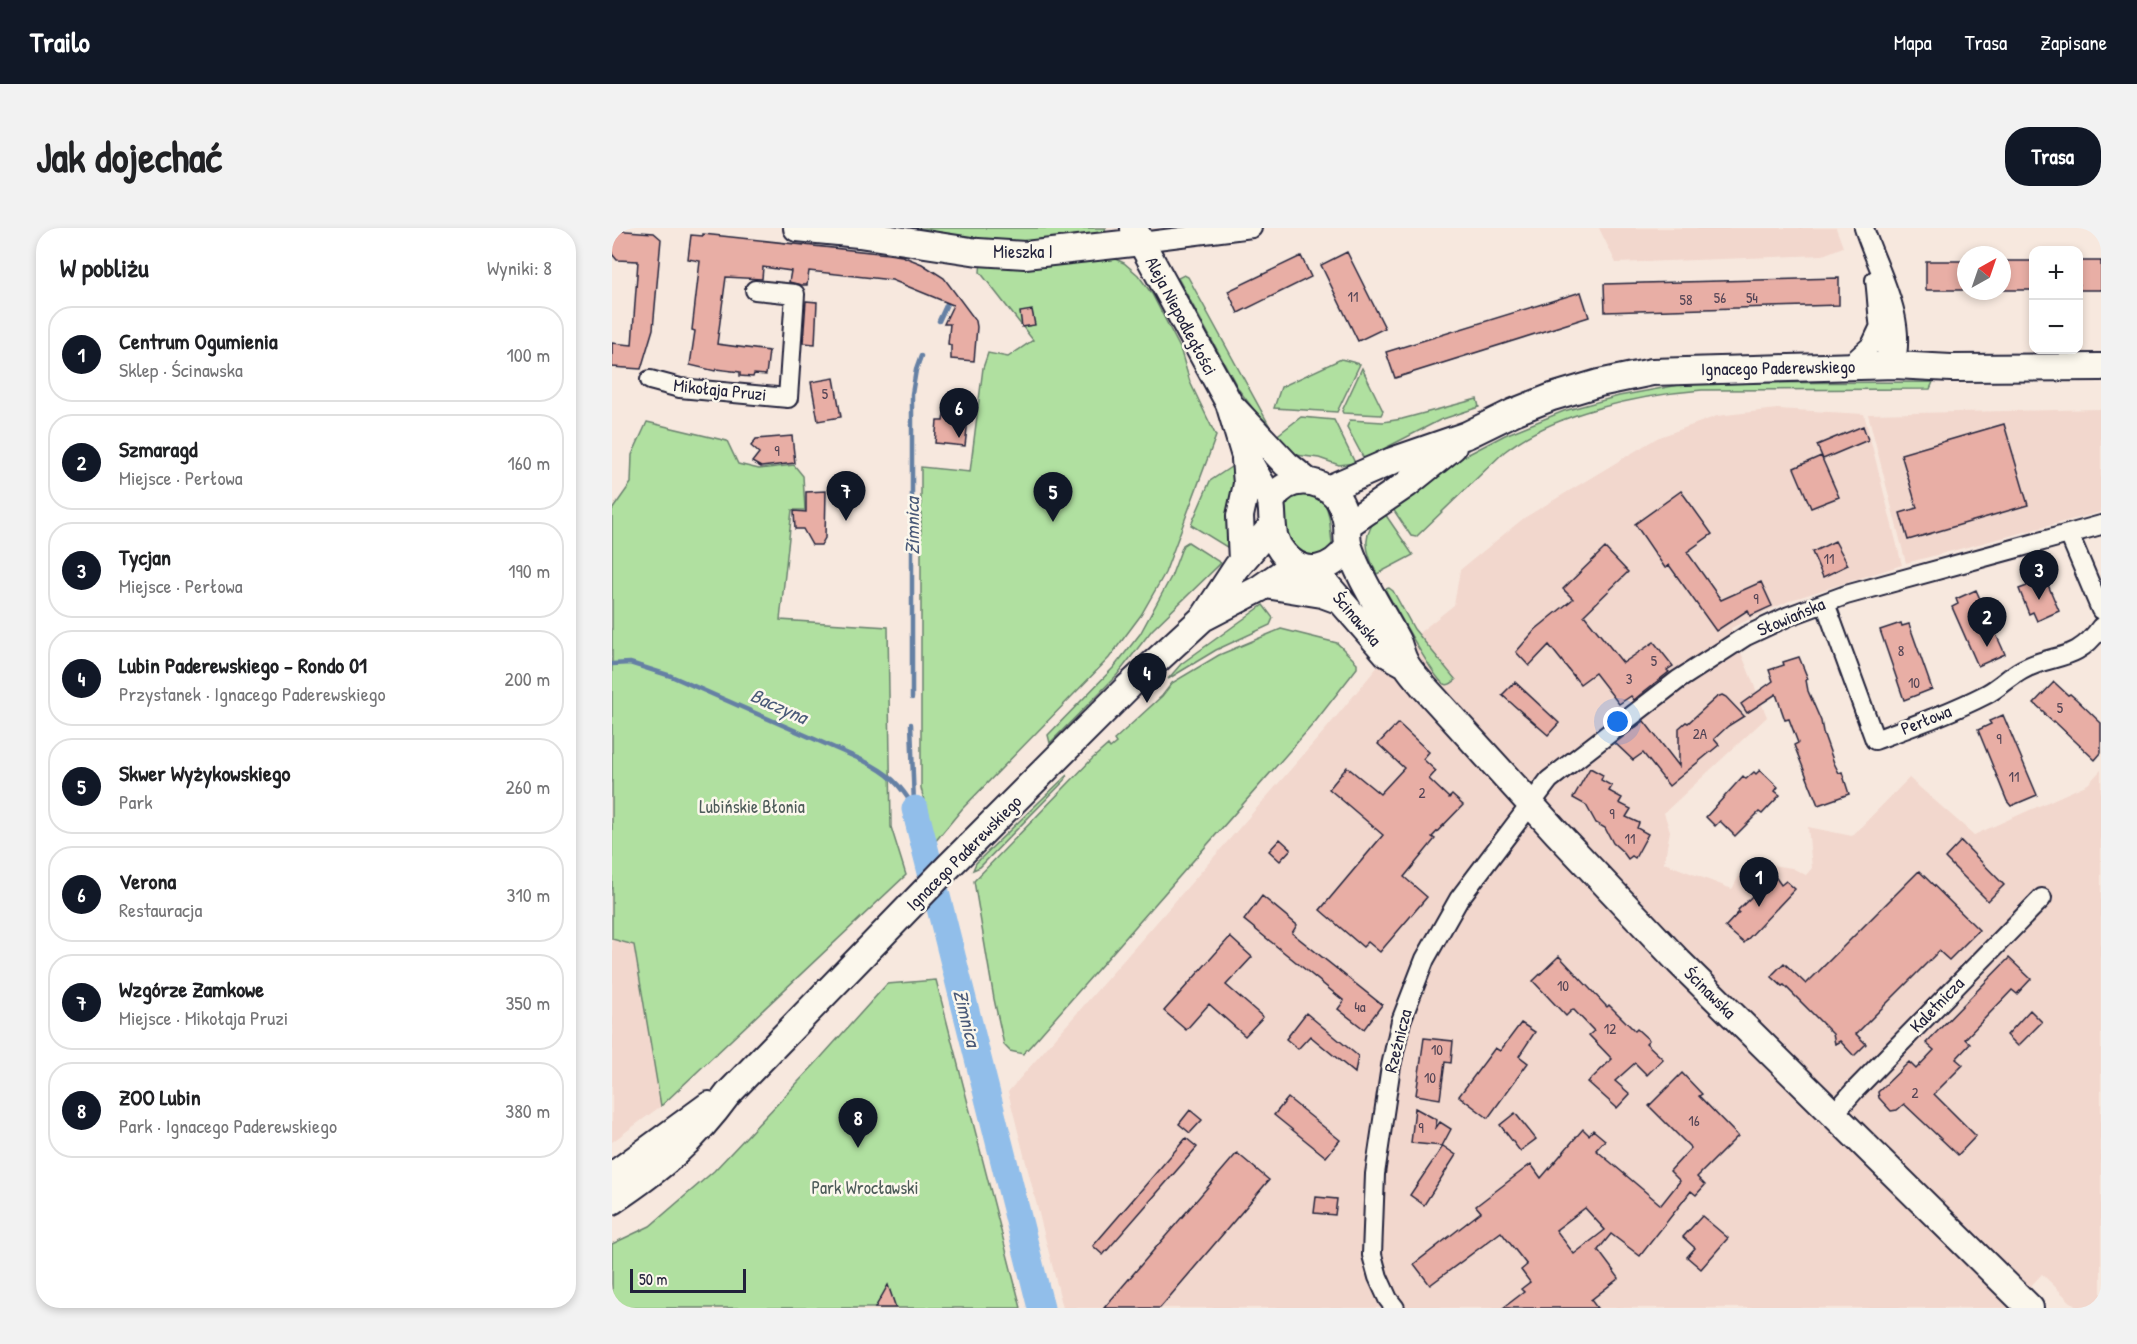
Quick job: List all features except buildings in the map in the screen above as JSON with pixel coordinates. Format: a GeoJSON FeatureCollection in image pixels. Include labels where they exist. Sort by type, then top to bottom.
{"type":"FeatureCollection","features":[{"type":"Feature","properties":{"kind":"street","name":"Mieszka I"},"geometry":{"type":"LineString","coordinates":[[797,228],[859,231],[978,252],[1024,255],[1137,235]]}},
{"type":"Feature","properties":{"kind":"street"},"geometry":{"type":"LineString","coordinates":[[1137,235],[1252,228]]}},
{"type":"Feature","properties":{"kind":"street"},"geometry":{"type":"LineString","coordinates":[[1864,228],[1871,251],[1887,285],[1888,322],[1899,342],[1895,365]]}},
{"type":"Feature","properties":{"kind":"street","name":"Aleja Niepodległości"},"geometry":{"type":"LineString","coordinates":[[1137,235],[1229,403],[1244,453],[1271,501]]}},
{"type":"Feature","properties":{"kind":"street","name":"Mikołaja Pruzi"},"geometry":{"type":"LineString","coordinates":[[650,380],[680,388],[788,398],[795,294],[755,290]]}},
{"type":"Feature","properties":{"kind":"street"},"geometry":{"type":"LineString","coordinates":[[1847,367],[1871,345],[1888,322]]}},
{"type":"Feature","properties":{"kind":"street"},"geometry":{"type":"LineString","coordinates":[[1888,322],[1930,367]]}},
{"type":"Feature","properties":{"kind":"street","name":"Ignacego Paderewskiego"},"geometry":{"type":"LineString","coordinates":[[1318,485],[1467,435],[1514,412],[1552,397],[1599,383],[1652,372],[1895,365],[2029,369],[2101,367]]}},
{"type":"Feature","properties":{"kind":"street","name":"Aleja Niepodległości"},"geometry":{"type":"LineString","coordinates":[[1229,403],[1286,464],[1318,485]]}},
{"type":"Feature","properties":{"kind":"street","name":"Ignacego Paderewskiego"},"geometry":{"type":"LineString","coordinates":[[1348,536],[1467,435]]}},
{"type":"Feature","properties":{"kind":"street"},"geometry":{"type":"LineString","coordinates":[[1242,561],[1240,516],[1247,484],[1244,453]]}},
{"type":"Feature","properties":{"kind":"street"},"geometry":{"type":"LineString","coordinates":[[1293,483],[1318,485],[1338,498],[1348,536],[1340,559],[1329,566],[1304,567],[1283,554],[1271,527],[1271,501],[1280,490],[1293,483]]}},
{"type":"Feature","properties":{"kind":"street","name":"Słowiańska"},"geometry":{"type":"LineString","coordinates":[[1531,805],[1549,780],[1678,680],[1746,636],[1824,603],[1912,575],[2101,525]]}},
{"type":"Feature","properties":{"kind":"street","name":"Ignacego Paderewskiego"},"geometry":{"type":"LineString","coordinates":[[612,1201],[644,1180],[692,1140],[728,1094],[948,867],[1129,686],[1204,617],[1242,561],[1271,527]]}},
{"type":"Feature","properties":{"kind":"street"},"geometry":{"type":"LineString","coordinates":[[2069,534],[2101,610]]}},
{"type":"Feature","properties":{"kind":"street","name":"Ścinawska"},"geometry":{"type":"LineString","coordinates":[[1348,536],[1369,591],[1398,643],[1405,664]]}},
{"type":"Feature","properties":{"kind":"street","name":"Ignacego Paderewskiego"},"geometry":{"type":"LineString","coordinates":[[1204,617],[1304,567]]}},
{"type":"Feature","properties":{"kind":"street","name":"Ścinawska"},"geometry":{"type":"LineString","coordinates":[[1304,567],[1331,587],[1341,602],[1387,654],[1405,664],[1531,805],[1678,962],[2030,1308]]}},
{"type":"Feature","properties":{"kind":"street"},"geometry":{"type":"LineString","coordinates":[[1266,585],[1322,594],[1341,602]]}},
{"type":"Feature","properties":{"kind":"street","name":"Perłowa"},"geometry":{"type":"LineString","coordinates":[[1824,603],[1875,740],[1984,696],[2033,664],[2068,655],[2092,639],[2101,627]]}},
{"type":"Feature","properties":{"kind":"street","name":"Rzeźnicza"},"geometry":{"type":"LineString","coordinates":[[1395,1308],[1388,1299],[1378,1277],[1372,1255],[1375,1174],[1391,1066],[1401,1021],[1425,958],[1459,899],[1531,805]]}},
{"type":"Feature","properties":{"kind":"street","name":"Kaletnicza"},"geometry":{"type":"LineString","coordinates":[[1833,1115],[2042,898]]}},
{"type":"Feature","properties":{"kind":"street","name":"Ignacego Paderewskiego"},"geometry":{"type":"LineString","coordinates":[[612,1176],[688,1119],[728,1094]]}},
{"type":"Feature","properties":{"kind":"shaded area"},"geometry":{"type":"Polygon","coordinates":[[[1599,228],[1836,228],[1843,247],[1823,255],[1616,263],[1599,228]]]}},
{"type":"Feature","properties":{"kind":"shaded area"},"geometry":{"type":"Polygon","coordinates":[[[1777,409],[1864,414],[1902,565],[1791,600],[1731,628],[1767,717],[1664,813],[1670,831],[1664,863],[1732,889],[1743,869],[1764,864],[1792,868],[1806,875],[1812,868],[1808,827],[1852,836],[1909,778],[1974,835],[2088,784],[2101,770],[2101,1308],[2077,1308],[2042,1274],[2010,1308],[1063,1308],[1008,1092],[1326,729],[1379,665],[1454,605],[1460,570],[1524,518],[1657,438],[1717,416],[1777,409]]]}},
{"type":"Feature","properties":{"kind":"shaded area"},"geometry":{"type":"Polygon","coordinates":[[[2101,409],[2101,512],[1906,563],[1868,414],[2101,409]]]}},
{"type":"Feature","properties":{"kind":"shaded area"},"geometry":{"type":"Polygon","coordinates":[[[612,939],[634,945],[661,1106],[612,1142],[612,939]]]}},
{"type":"Feature","properties":{"kind":"green space"},"geometry":{"type":"Polygon","coordinates":[[[887,228],[1106,228],[1103,234],[1018,247],[887,228]]]}},
{"type":"Feature","properties":{"kind":"green space"},"geometry":{"type":"Polygon","coordinates":[[[1113,258],[1124,263],[1138,275],[1152,294],[1180,348],[1190,382],[1216,436],[1165,573],[1141,615],[1109,658],[962,809],[934,843],[921,788],[921,467],[970,472],[983,368],[988,353],[1008,357],[1033,340],[980,272],[981,260],[1113,258]]]}},
{"type":"Feature","properties":{"kind":"green space"},"geometry":{"type":"Polygon","coordinates":[[[1184,275],[1188,277],[1269,425],[1269,430],[1239,390],[1178,278],[1184,275]]]}},
{"type":"Feature","properties":{"kind":"green space"},"geometry":{"type":"Polygon","coordinates":[[[1341,359],[1360,364],[1337,412],[1274,408],[1281,387],[1341,359]]]}},
{"type":"Feature","properties":{"kind":"green space"},"geometry":{"type":"Polygon","coordinates":[[[1362,368],[1383,411],[1381,415],[1343,413],[1342,411],[1362,368]]]}},
{"type":"Feature","properties":{"kind":"green space"},"geometry":{"type":"Polygon","coordinates":[[[1933,382],[1930,389],[1702,390],[1652,396],[1598,408],[1547,427],[1524,438],[1504,452],[1416,537],[1411,536],[1391,506],[1465,456],[1505,435],[1564,411],[1619,396],[1690,383],[1933,382]]]}},
{"type":"Feature","properties":{"kind":"green space"},"geometry":{"type":"Polygon","coordinates":[[[1477,399],[1479,407],[1440,420],[1364,459],[1347,427],[1350,420],[1383,422],[1402,419],[1477,399]]]}},
{"type":"Feature","properties":{"kind":"green space"},"geometry":{"type":"Polygon","coordinates":[[[1301,417],[1334,420],[1355,463],[1339,465],[1319,458],[1296,455],[1289,451],[1275,437],[1301,417]]]}},
{"type":"Feature","properties":{"kind":"green space","name":"Lubińskie Błonia"},"geometry":{"type":"Polygon","coordinates":[[[647,422],[727,441],[738,464],[759,469],[794,465],[803,476],[805,510],[792,510],[780,620],[888,627],[891,827],[906,875],[661,1106],[634,945],[612,939],[612,510],[631,483],[632,455],[647,422]]]}},
{"type":"Feature","properties":{"kind":"green space"},"geometry":{"type":"Polygon","coordinates":[[[1234,465],[1238,473],[1230,549],[1191,525],[1210,481],[1234,465]]]}},
{"type":"Feature","properties":{"kind":"green space"},"geometry":{"type":"Polygon","coordinates":[[[1301,494],[1320,499],[1328,512],[1333,547],[1320,555],[1309,555],[1299,551],[1288,538],[1284,503],[1301,494]]]}},
{"type":"Feature","properties":{"kind":"green space"},"geometry":{"type":"Polygon","coordinates":[[[1383,511],[1413,555],[1377,574],[1369,557],[1367,541],[1371,527],[1383,511]]]}},
{"type":"Feature","properties":{"kind":"green space"},"geometry":{"type":"Polygon","coordinates":[[[1188,542],[1221,563],[1152,630],[1117,675],[1050,743],[1048,735],[1114,667],[1140,634],[1171,577],[1183,545],[1188,542]]]}},
{"type":"Feature","properties":{"kind":"green space"},"geometry":{"type":"Polygon","coordinates":[[[1389,588],[1393,591],[1414,629],[1456,680],[1452,683],[1444,684],[1432,669],[1385,589],[1389,588]]]}},
{"type":"Feature","properties":{"kind":"green space"},"geometry":{"type":"Polygon","coordinates":[[[1263,605],[1273,618],[1270,625],[1216,650],[1168,679],[1181,664],[1263,605]]]}},
{"type":"Feature","properties":{"kind":"green space"},"geometry":{"type":"Polygon","coordinates":[[[1281,629],[1337,643],[1357,663],[1357,668],[1315,722],[1034,1042],[1023,1054],[1010,1051],[1004,1045],[994,999],[974,881],[1092,759],[1108,745],[1110,748],[1116,743],[1114,740],[1162,696],[1172,683],[1219,655],[1281,629]]]}},
{"type":"Feature","properties":{"kind":"green space"},"geometry":{"type":"Polygon","coordinates":[[[1067,775],[1065,780],[980,867],[973,870],[976,863],[1067,775]]]}},
{"type":"Feature","properties":{"kind":"green space","name":"Park Wrocławski"},"geometry":{"type":"Polygon","coordinates":[[[936,980],[1021,1308],[612,1308],[612,1244],[650,1226],[714,1171],[887,984],[936,980]]]}},
{"type":"Feature","properties":{"kind":"waterway","name":"Zimnica"},"geometry":{"type":"LineString","coordinates":[[939,321],[950,297]]}},
{"type":"Feature","properties":{"kind":"waterway","name":"Zimnica"},"geometry":{"type":"LineString","coordinates":[[912,698],[912,394],[921,356]]}},
{"type":"Feature","properties":{"kind":"waterway","name":"Baczyna"},"geometry":{"type":"LineString","coordinates":[[612,664],[630,663],[671,676],[862,760],[893,780],[915,809]]}},
{"type":"Feature","properties":{"kind":"waterway","name":"Zimnica"},"geometry":{"type":"LineString","coordinates":[[911,724],[914,804]]}},
{"type":"Feature","properties":{"kind":"waterway","name":"Zimnica"},"geometry":{"type":"LineString","coordinates":[[915,809],[1041,1308]]}},
{"type":"Feature","properties":{"kind":"place","name":"Verona"},"geometry":{"type":"Point","coordinates":[959,438]}},
{"type":"Feature","properties":{"kind":"place","name":"Wzgórze Zamkowe"},"geometry":{"type":"Point","coordinates":[846,521]}},
{"type":"Feature","properties":{"kind":"place","name":"Skwer Wyżykowskiego"},"geometry":{"type":"Point","coordinates":[1053,522]}},
{"type":"Feature","properties":{"kind":"place","name":"Tycjan"},"geometry":{"type":"Point","coordinates":[2039,600]}},
{"type":"Feature","properties":{"kind":"place","name":"Szmaragd"},"geometry":{"type":"Point","coordinates":[1987,647]}},
{"type":"Feature","properties":{"kind":"place","name":"Lubin Paderewskiego - Rondo 01"},"geometry":{"type":"Point","coordinates":[1147,703]}},
{"type":"Feature","properties":{"kind":"place","name":"Centrum Ogumienia"},"geometry":{"type":"Point","coordinates":[1759,907]}},
{"type":"Feature","properties":{"kind":"place","name":"ZOO Lubin"},"geometry":{"type":"Point","coordinates":[858,1148]}}]}
